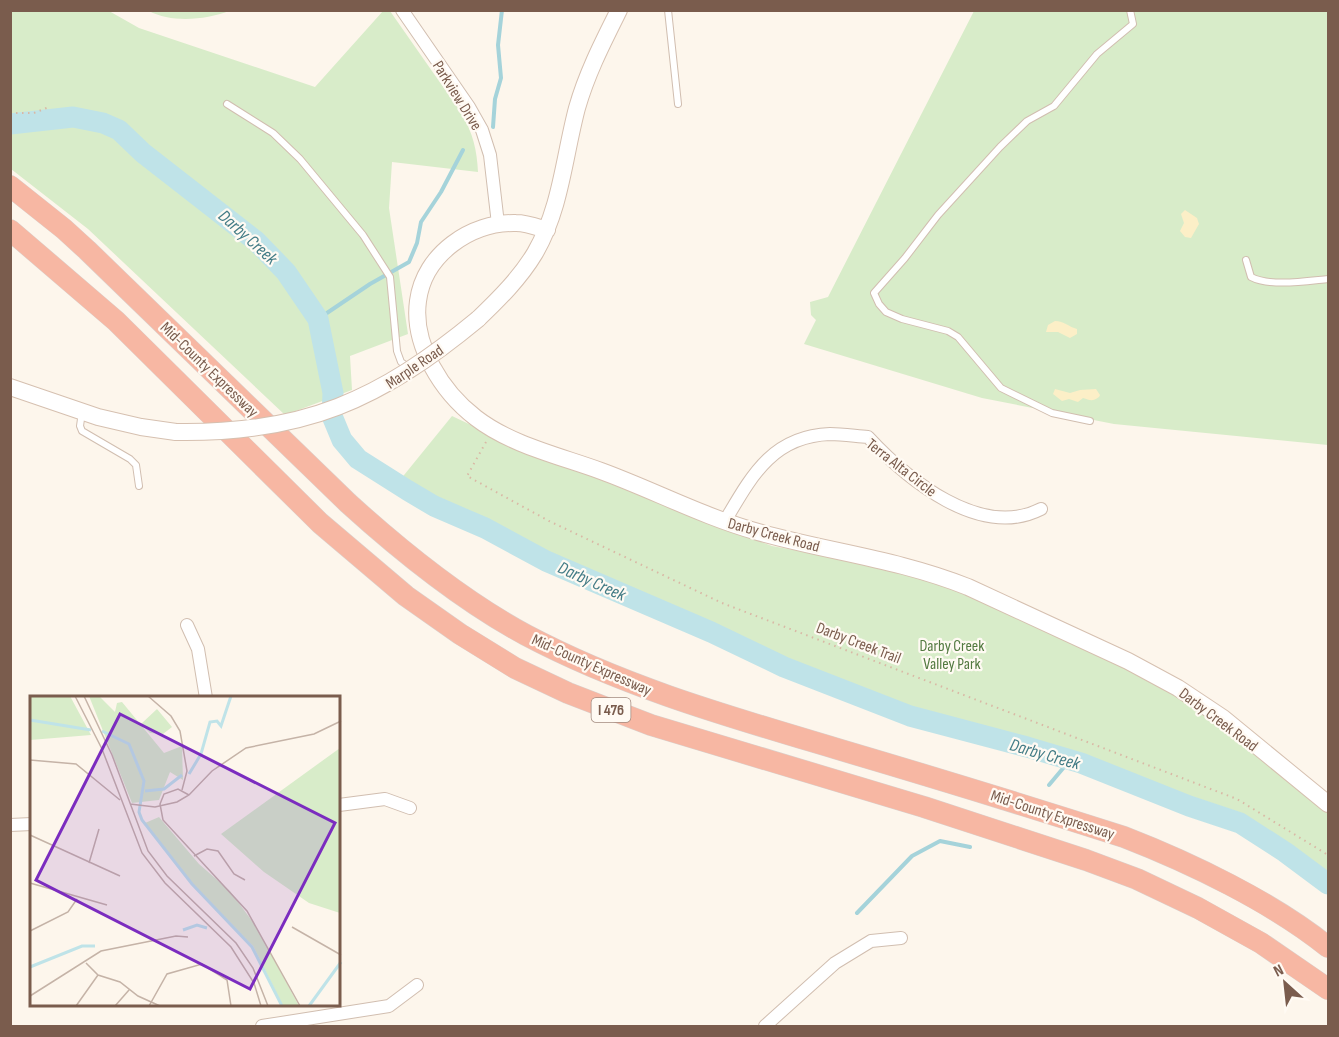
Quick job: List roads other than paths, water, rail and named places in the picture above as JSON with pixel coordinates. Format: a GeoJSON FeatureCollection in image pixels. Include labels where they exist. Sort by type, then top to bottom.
{"type":"FeatureCollection","features":[{"type":"Feature","properties":{"kind":"highway","name":"Mid-County Expressway"},"geometry":{"type":"LineString","coordinates":[[10,186],[87,250],[385,537],[460,593],[524,634],[601,672],[713,712],[934,777],[1151,847],[1235,888],[1300,925],[1329,947]]}},
{"type":"Feature","properties":{"kind":"highway","name":"Mid-County Expressway"},"geometry":{"type":"LineString","coordinates":[[10,230],[116,321],[320,523],[406,596],[460,634],[515,668],[568,693],[651,725],[924,807],[1137,879],[1261,943],[1329,989]]}},
{"type":"Feature","properties":{"kind":"street","name":"Parkview Drive"},"geometry":{"type":"LineString","coordinates":[[402,10],[469,107],[482,130],[490,155],[498,224]]}},
{"type":"Feature","properties":{"kind":"street","name":"Marple Road"},"geometry":{"type":"LineString","coordinates":[[10,387],[122,424],[176,432],[245,430],[303,420],[376,390],[405,374],[478,319],[521,274],[535,254],[558,200],[577,109],[586,79],[619,10]]}},
{"type":"Feature","properties":{"kind":"street","name":"Darby Creek Road"},"geometry":{"type":"LineString","coordinates":[[547,230],[517,223],[476,229],[450,245],[431,267],[421,288],[418,300],[418,325],[431,371],[464,408],[493,429],[514,440],[634,483],[725,521],[785,539],[893,562],[944,578],[1128,661],[1202,703],[1329,804]]}},
{"type":"Feature","properties":{"kind":"street","name":"Terra Alta Circle"},"geometry":{"type":"LineString","coordinates":[[725,521],[751,477],[773,453],[801,439],[830,434],[868,437],[900,469],[933,493],[968,511],[998,517],[1027,516],[1041,509]]}},
{"type":"Feature","properties":{"kind":"street"},"geometry":{"type":"LineString","coordinates":[[187,625],[198,649],[206,696]]}},
{"type":"Feature","properties":{"kind":"street"},"geometry":{"type":"LineString","coordinates":[[340,805],[385,799],[410,808]]}},
{"type":"Feature","properties":{"kind":"street"},"geometry":{"type":"LineString","coordinates":[[10,825],[30,824]]}},
{"type":"Feature","properties":{"kind":"street"},"geometry":{"type":"LineString","coordinates":[[765,1026],[835,963],[871,940],[901,938]]}},
{"type":"Feature","properties":{"kind":"street"},"geometry":{"type":"LineString","coordinates":[[262,1026],[389,1006],[417,985]]}},
{"type":"Feature","properties":{"kind":"lane"},"geometry":{"type":"LineString","coordinates":[[668,10],[678,104]]}},
{"type":"Feature","properties":{"kind":"lane"},"geometry":{"type":"LineString","coordinates":[[1090,421],[1052,413],[1001,388],[958,337],[948,331],[902,319],[886,312],[874,293],[938,215],[1000,147],[1027,121],[1054,106],[1097,54],[1133,24],[1130,10]]}},
{"type":"Feature","properties":{"kind":"lane"},"geometry":{"type":"LineString","coordinates":[[227,104],[273,133],[300,159],[348,216],[386,268],[390,277],[397,351],[401,362],[407,367],[418,370]]}},
{"type":"Feature","properties":{"kind":"lane"},"geometry":{"type":"LineString","coordinates":[[1246,260],[1251,277],[1256,279],[1293,282],[1329,279]]}},
{"type":"Feature","properties":{"kind":"lane"},"geometry":{"type":"LineString","coordinates":[[82,412],[80,426],[82,431],[130,459],[136,465],[139,486]]}},
{"type":"Feature","properties":{"kind":"waterway"},"geometry":{"type":"LineString","coordinates":[[493,127],[495,99],[501,78],[498,45],[502,10]]}},
{"type":"Feature","properties":{"kind":"waterway","name":"Darby Creek"},"geometry":{"type":"LineString","coordinates":[[10,124],[73,117],[103,123],[119,130],[143,153],[256,241],[286,272],[318,319],[333,393],[332,416],[342,440],[358,459],[434,506],[485,528],[546,561],[711,632],[784,667],[910,716],[1081,763],[1189,806],[1240,823],[1285,852],[1328,884]]}},
{"type":"Feature","properties":{"kind":"waterway"},"geometry":{"type":"LineString","coordinates":[[318,319],[370,284],[409,262],[417,243],[421,222],[441,192],[463,150]]}},
{"type":"Feature","properties":{"kind":"waterway"},"geometry":{"type":"LineString","coordinates":[[1049,785],[1070,760]]}},
{"type":"Feature","properties":{"kind":"waterway"},"geometry":{"type":"LineString","coordinates":[[857,913],[912,856],[940,841],[970,847]]}},
{"type":"Feature","properties":{"kind":"park label","name":"Darby Creek Valley Park"},"geometry":{"type":"Point","coordinates":[952,654]}}]}
